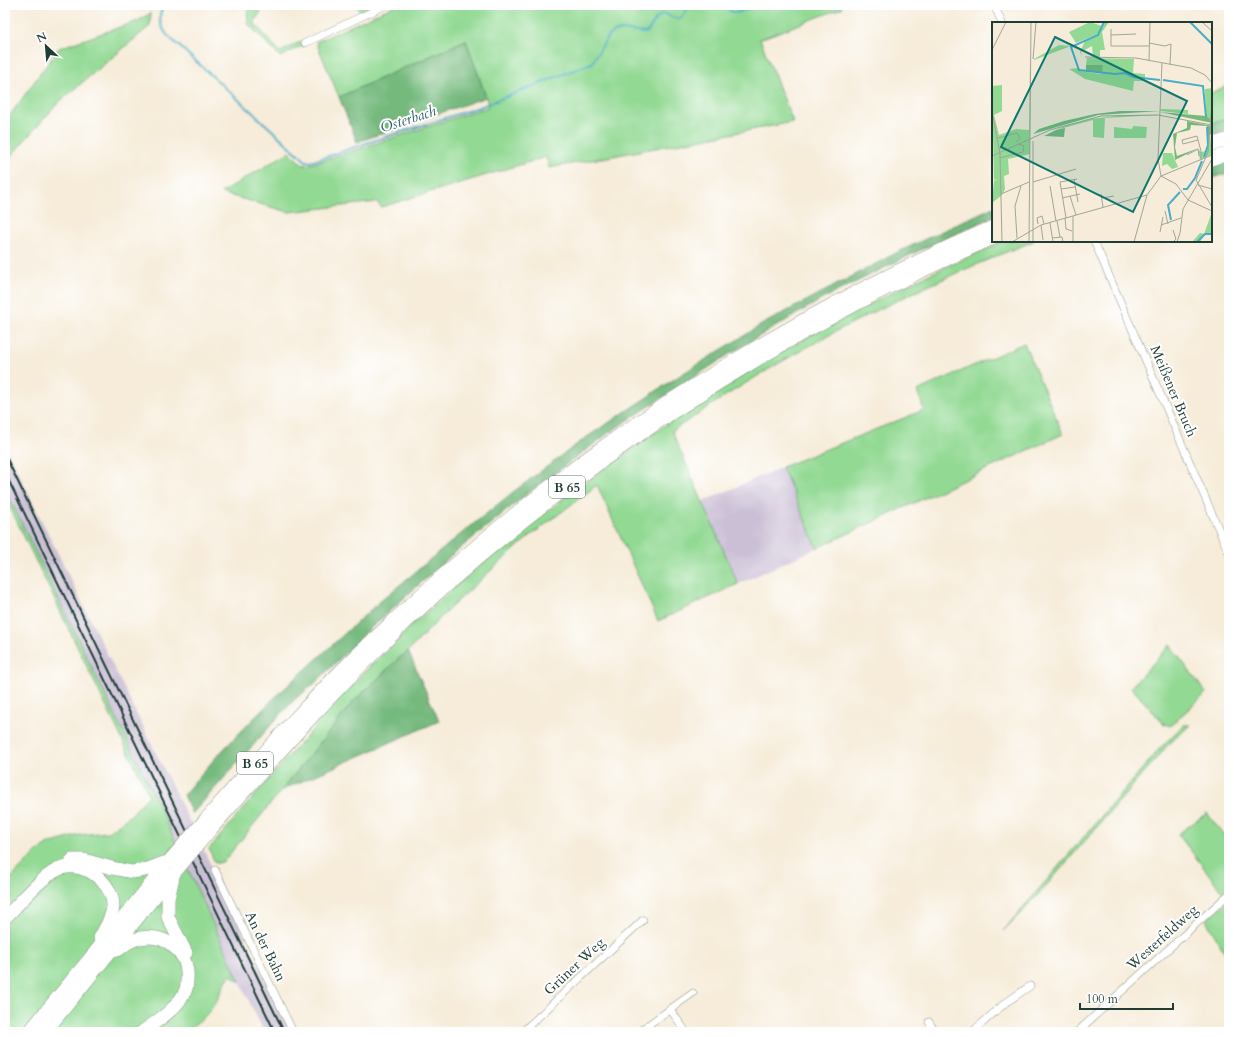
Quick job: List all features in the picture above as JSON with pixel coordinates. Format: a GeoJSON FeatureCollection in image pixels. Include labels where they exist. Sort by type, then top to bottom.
{"type":"FeatureCollection","features":[{"type":"Feature","properties":{"kind":"highway"},"geometry":{"type":"LineString","coordinates":[[1212,145],[1229,139]]}},
{"type":"Feature","properties":{"kind":"highway"},"geometry":{"type":"LineString","coordinates":[[1212,159],[1229,153]]}},
{"type":"Feature","properties":{"kind":"highway","name":"B 65"},"geometry":{"type":"LineString","coordinates":[[45,1032],[127,915],[173,869],[208,824],[304,708],[378,634],[486,538],[586,459],[739,357],[794,325],[895,272],[992,227]]}},
{"type":"Feature","properties":{"kind":"highway","name":"B 65"},"geometry":{"type":"LineString","coordinates":[[208,824],[385,642],[434,596],[492,547],[593,468],[641,433],[691,400],[772,350],[868,298],[943,260],[992,238]]}},
{"type":"Feature","properties":{"kind":"highway"},"geometry":{"type":"LineString","coordinates":[[5,914],[46,872],[62,862],[84,860],[132,872],[173,869],[168,899],[168,917],[188,958],[192,974],[189,990],[183,1002],[172,1014],[148,1032]]}},
{"type":"Feature","properties":{"kind":"highway"},"geometry":{"type":"LineString","coordinates":[[5,918],[51,872],[71,866],[91,872],[100,878],[111,896],[113,907],[92,965]]}},
{"type":"Feature","properties":{"kind":"highway"},"geometry":{"type":"LineString","coordinates":[[92,965],[118,950],[130,941],[137,939],[150,938],[160,940],[171,944],[180,951],[185,960],[188,974],[186,989],[179,1001],[168,1013],[142,1032]]}},
{"type":"Feature","properties":{"kind":"highway","name":"B 65"},"geometry":{"type":"LineString","coordinates":[[29,1032],[92,965]]}},
{"type":"Feature","properties":{"kind":"street"},"geometry":{"type":"LineString","coordinates":[[305,43],[386,5]]}},
{"type":"Feature","properties":{"kind":"street"},"geometry":{"type":"LineString","coordinates":[[994,5],[1002,22]]}},
{"type":"Feature","properties":{"kind":"street","name":"Meißener Bruch"},"geometry":{"type":"LineString","coordinates":[[1094,242],[1229,553]]}},
{"type":"Feature","properties":{"kind":"street","name":"An der Bahn"},"geometry":{"type":"LineString","coordinates":[[215,870],[293,1032]]}},
{"type":"Feature","properties":{"kind":"street","name":"Westerfeldweg"},"geometry":{"type":"LineString","coordinates":[[1077,1032],[1229,894]]}},
{"type":"Feature","properties":{"kind":"street","name":"Grüner Weg"},"geometry":{"type":"LineString","coordinates":[[522,1032],[643,920]]}},
{"type":"Feature","properties":{"kind":"street"},"geometry":{"type":"LineString","coordinates":[[972,1032],[1004,1004],[1030,986]]}},
{"type":"Feature","properties":{"kind":"street"},"geometry":{"type":"LineString","coordinates":[[638,1032],[693,993]]}},
{"type":"Feature","properties":{"kind":"street"},"geometry":{"type":"LineString","coordinates":[[670,1009],[686,1032]]}},
{"type":"Feature","properties":{"kind":"street"},"geometry":{"type":"LineString","coordinates":[[928,1022],[935,1032]]}},
{"type":"Feature","properties":{"kind":"shaded area"},"geometry":{"type":"Polygon","coordinates":[[[5,446],[207,857],[291,1032],[264,1032],[152,791],[5,489],[5,446]]]}},
{"type":"Feature","properties":{"kind":"shaded area"},"geometry":{"type":"Polygon","coordinates":[[[782,467],[817,548],[738,584],[702,502],[782,467]]]}},
{"type":"Feature","properties":{"kind":"green space"},"geometry":{"type":"Polygon","coordinates":[[[247,5],[265,5],[255,21],[255,24],[280,52],[302,41],[304,45],[280,57],[248,24],[247,5]]]}},
{"type":"Feature","properties":{"kind":"green space"},"geometry":{"type":"Polygon","coordinates":[[[356,5],[380,5],[361,13],[356,5]]]}},
{"type":"Feature","properties":{"kind":"green space"},"geometry":{"type":"Polygon","coordinates":[[[396,5],[841,5],[842,8],[760,39],[793,122],[549,168],[546,157],[381,207],[377,202],[289,212],[221,193],[289,152],[303,165],[312,164],[488,107],[486,97],[466,40],[339,97],[316,42],[396,5]]]}},
{"type":"Feature","properties":{"kind":"green space"},"geometry":{"type":"Polygon","coordinates":[[[151,13],[150,26],[60,101],[5,162],[5,122],[59,48],[138,21],[151,13]]]}},
{"type":"Feature","properties":{"kind":"green space"},"geometry":{"type":"Polygon","coordinates":[[[466,40],[486,97],[357,142],[339,97],[466,40]]]}},
{"type":"Feature","properties":{"kind":"green space"},"geometry":{"type":"Polygon","coordinates":[[[1229,85],[1229,118],[1212,124],[1212,93],[1229,85]]]}},
{"type":"Feature","properties":{"kind":"green space"},"geometry":{"type":"Polygon","coordinates":[[[1229,118],[1229,129],[1212,135],[1212,124],[1229,118]]]}},
{"type":"Feature","properties":{"kind":"green space"},"geometry":{"type":"Polygon","coordinates":[[[1229,159],[1229,173],[1212,178],[1212,165],[1229,159]]]}},
{"type":"Feature","properties":{"kind":"green space"},"geometry":{"type":"Polygon","coordinates":[[[992,207],[992,217],[918,251],[824,298],[731,353],[613,430],[533,489],[453,554],[373,626],[313,685],[294,700],[192,814],[183,795],[218,755],[272,700],[377,604],[513,492],[584,439],[682,374],[763,324],[896,253],[992,207]]]}},
{"type":"Feature","properties":{"kind":"green space"},"geometry":{"type":"Polygon","coordinates":[[[1003,242],[1032,242],[923,288],[851,324],[780,362],[672,431],[738,584],[658,621],[597,485],[530,536],[500,562],[354,701],[224,861],[215,863],[209,849],[342,694],[414,623],[494,553],[576,489],[674,419],[756,366],[822,329],[916,280],[1003,242]]]}},
{"type":"Feature","properties":{"kind":"green space"},"geometry":{"type":"Polygon","coordinates":[[[1024,343],[1063,434],[817,548],[782,467],[924,410],[917,391],[1024,343]]]}},
{"type":"Feature","properties":{"kind":"green space"},"geometry":{"type":"Polygon","coordinates":[[[5,489],[152,791],[240,982],[231,975],[211,1009],[186,1032],[5,1032],[5,886],[37,852],[48,844],[80,835],[108,832],[130,816],[149,795],[5,497],[5,489]]]}},
{"type":"Feature","properties":{"kind":"green space"},"geometry":{"type":"Polygon","coordinates":[[[1170,645],[1206,693],[1170,726],[1163,723],[1131,687],[1170,645]]]}},
{"type":"Feature","properties":{"kind":"green space"},"geometry":{"type":"Polygon","coordinates":[[[408,651],[439,721],[282,790],[354,701],[408,651]]]}},
{"type":"Feature","properties":{"kind":"green space"},"geometry":{"type":"Polygon","coordinates":[[[1184,725],[1190,725],[1167,746],[1039,894],[1003,931],[1161,747],[1184,725]]]}},
{"type":"Feature","properties":{"kind":"green space"},"geometry":{"type":"Polygon","coordinates":[[[1207,813],[1229,842],[1229,890],[1224,894],[1178,834],[1207,813]]]}},
{"type":"Feature","properties":{"kind":"green space"},"geometry":{"type":"Polygon","coordinates":[[[1229,901],[1229,960],[1206,920],[1229,901]]]}},
{"type":"Feature","properties":{"kind":"waterway","name":"Osterbach"},"geometry":{"type":"LineString","coordinates":[[165,5],[162,9],[160,20],[168,36],[306,161],[311,162],[480,107],[592,63],[608,36],[615,32],[621,30],[645,33],[661,15],[665,14],[677,19],[681,18],[688,8],[701,5]]}},
{"type":"Feature","properties":{"kind":"waterway","name":"Osterbach"},"geometry":{"type":"LineString","coordinates":[[724,5],[732,12],[736,13],[761,5]]}},
{"type":"Feature","properties":{"kind":"railway"},"geometry":{"type":"LineString","coordinates":[[5,455],[284,1032]]}},
{"type":"Feature","properties":{"kind":"railway"},"geometry":{"type":"LineString","coordinates":[[5,473],[275,1032]]}}]}
